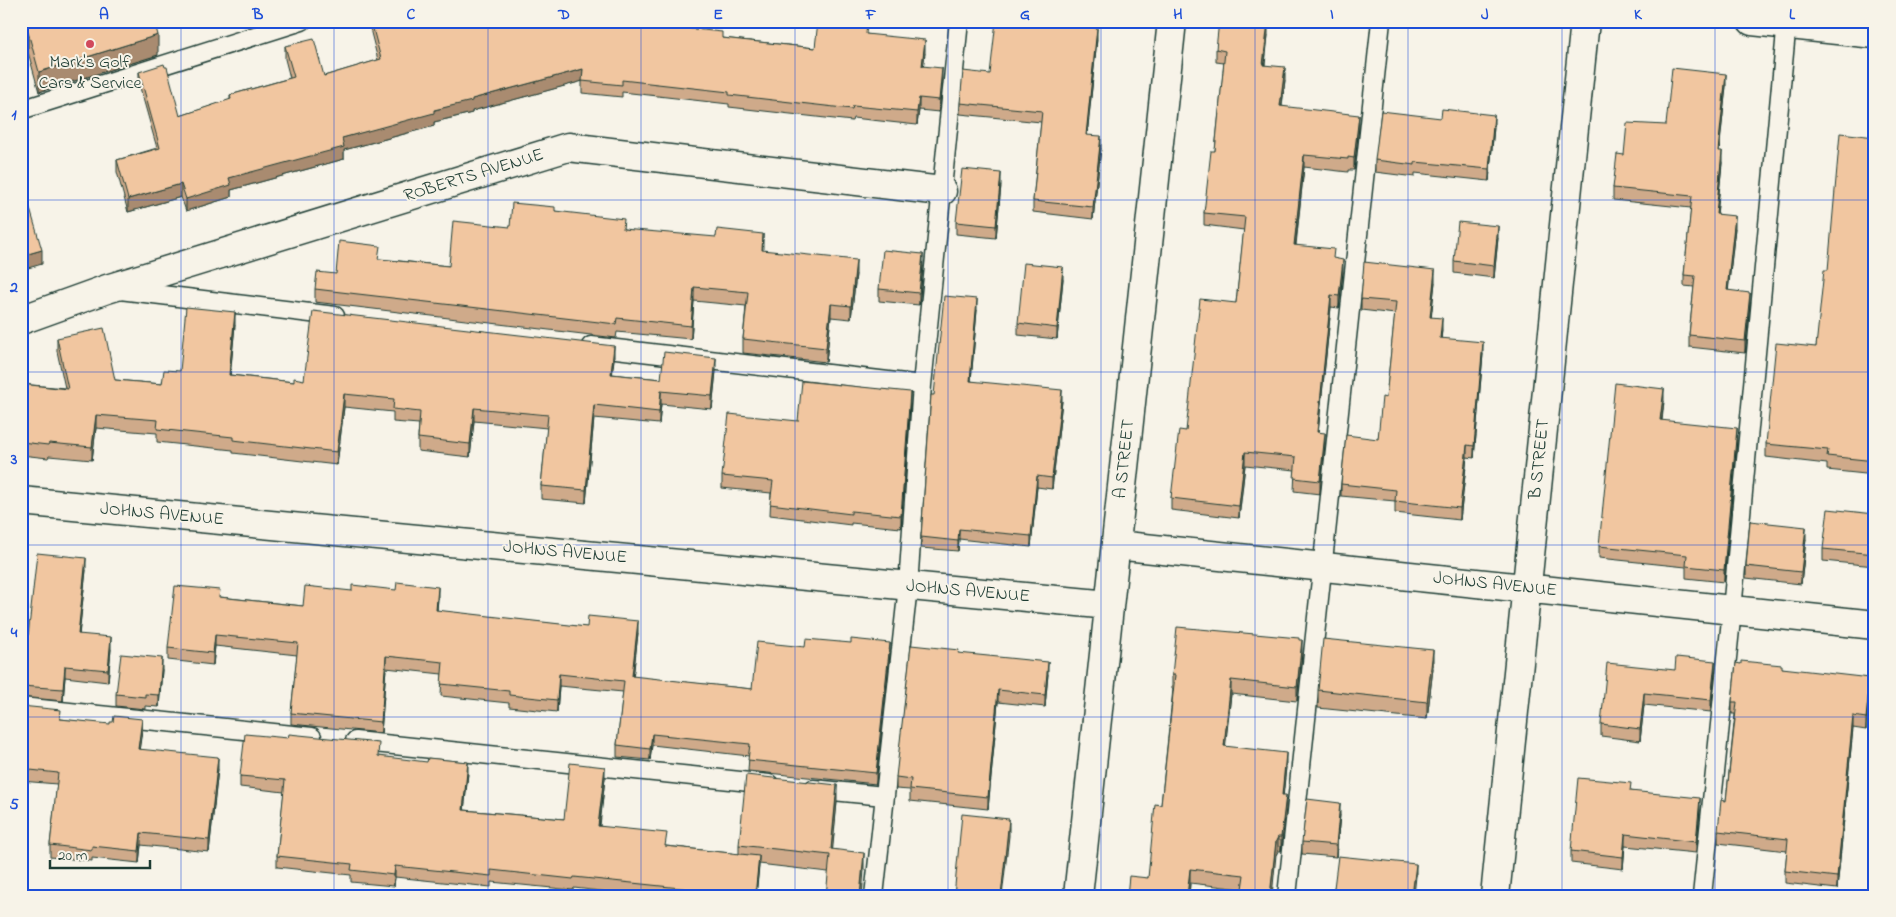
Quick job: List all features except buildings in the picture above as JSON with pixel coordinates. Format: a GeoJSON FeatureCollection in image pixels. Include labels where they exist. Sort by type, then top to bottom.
{"type":"FeatureCollection","features":[{"type":"Feature","properties":{"kind":"street","name":"A STREET"},"geometry":{"type":"LineString","coordinates":[[1078,896],[1172,21]]}},
{"type":"Feature","properties":{"kind":"street","name":"B STREET"},"geometry":{"type":"LineString","coordinates":[[1495,896],[1585,21]]}},
{"type":"Feature","properties":{"kind":"street"},"geometry":{"type":"LineString","coordinates":[[1752,21],[1787,23],[1875,34]]}},
{"type":"Feature","properties":{"kind":"street","name":"ROBERTS AVENUE"},"geometry":{"type":"LineString","coordinates":[[21,320],[107,288],[568,146],[942,191]]}},
{"type":"Feature","properties":{"kind":"street","name":"JOHNS AVENUE"},"geometry":{"type":"LineString","coordinates":[[21,501],[1109,605]]}},
{"type":"Feature","properties":{"kind":"street","name":"JOHNS AVENUE"},"geometry":{"type":"LineString","coordinates":[[1116,545],[1875,626]]}},
{"type":"Feature","properties":{"kind":"lane"},"geometry":{"type":"LineString","coordinates":[[21,110],[302,21]]}},
{"type":"Feature","properties":{"kind":"lane"},"geometry":{"type":"LineString","coordinates":[[874,896],[908,586],[922,385],[959,21]]}},
{"type":"Feature","properties":{"kind":"lane"},"geometry":{"type":"LineString","coordinates":[[1287,896],[1381,21]]}},
{"type":"Feature","properties":{"kind":"lane"},"geometry":{"type":"LineString","coordinates":[[1702,896],[1732,610],[1787,23]]}},
{"type":"Feature","properties":{"kind":"lane"},"geometry":{"type":"LineString","coordinates":[[107,288],[352,318]]}},
{"type":"Feature","properties":{"kind":"lane"},"geometry":{"type":"LineString","coordinates":[[578,344],[922,385]]}},
{"type":"Feature","properties":{"kind":"lane"},"geometry":{"type":"LineString","coordinates":[[21,707],[884,796]]}},
{"type":"Feature","properties":{"kind":"place","name":"Mark's Golf Cars & Service"},"geometry":{"type":"Point","coordinates":[90,44]}}]}
